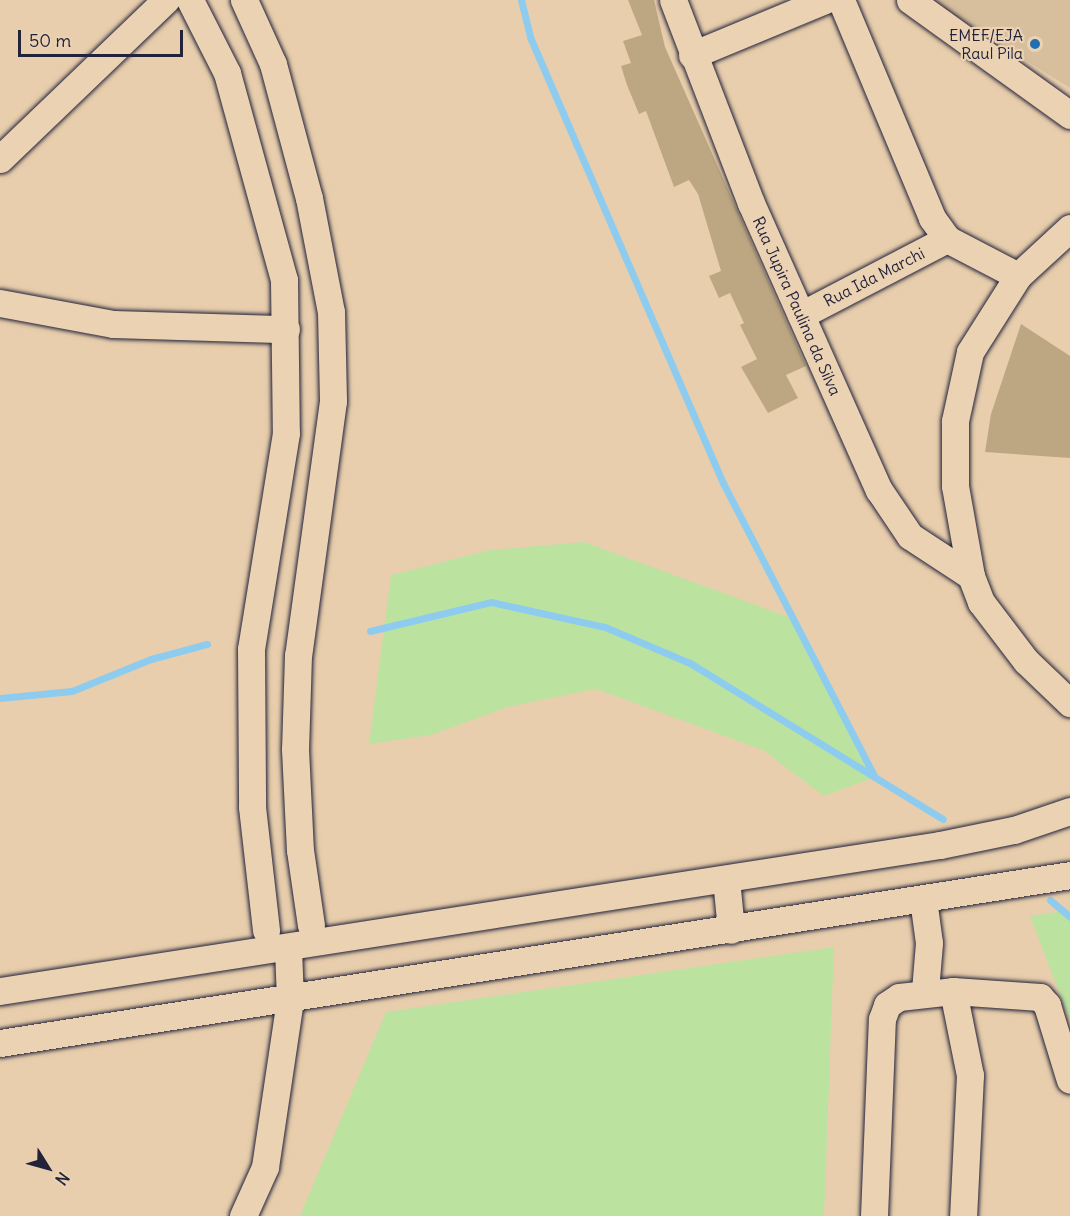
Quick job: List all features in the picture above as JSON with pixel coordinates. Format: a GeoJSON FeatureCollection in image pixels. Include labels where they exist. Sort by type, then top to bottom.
{"type":"FeatureCollection","features":[{"type":"Feature","properties":{"kind":"street"},"geometry":{"type":"LineString","coordinates":[[0,159],[166,0]]}},
{"type":"Feature","properties":{"kind":"street"},"geometry":{"type":"LineString","coordinates":[[190,0],[227,73],[284,280],[286,433],[251,649],[252,807],[266,930]]}},
{"type":"Feature","properties":{"kind":"street"},"geometry":{"type":"LineString","coordinates":[[244,0],[273,64],[309,198],[331,312],[333,401],[298,655],[295,749],[303,864],[311,925]]}},
{"type":"Feature","properties":{"kind":"street","name":"Rua Jupira Paulina da Silva"},"geometry":{"type":"LineString","coordinates":[[673,0],[692,55],[801,315],[879,490],[910,536],[970,576]]}},
{"type":"Feature","properties":{"kind":"street"},"geometry":{"type":"LineString","coordinates":[[692,55],[825,0]]}},
{"type":"Feature","properties":{"kind":"street"},"geometry":{"type":"LineString","coordinates":[[841,0],[874,72],[914,181],[947,239],[1018,276]]}},
{"type":"Feature","properties":{"kind":"street"},"geometry":{"type":"LineString","coordinates":[[909,0],[1070,115]]}},
{"type":"Feature","properties":{"kind":"street"},"geometry":{"type":"LineString","coordinates":[[1070,228],[1018,276],[970,352],[955,421],[954,486],[970,576],[996,623],[1070,703]]}},
{"type":"Feature","properties":{"kind":"street","name":"Rua Ida Marchi"},"geometry":{"type":"LineString","coordinates":[[801,315],[947,239]]}},
{"type":"Feature","properties":{"kind":"street"},"geometry":{"type":"LineString","coordinates":[[0,303],[113,324],[286,329]]}},
{"type":"Feature","properties":{"kind":"street"},"geometry":{"type":"LineString","coordinates":[[0,991],[940,846],[1014,830],[1070,811]]}},
{"type":"Feature","properties":{"kind":"street"},"geometry":{"type":"LineString","coordinates":[[260,875],[303,864]]}},
{"type":"Feature","properties":{"kind":"street"},"geometry":{"type":"LineString","coordinates":[[0,1043],[290,1000],[1062,875]]}},
{"type":"Feature","properties":{"kind":"street"},"geometry":{"type":"LineString","coordinates":[[726,879],[731,930]]}},
{"type":"Feature","properties":{"kind":"street"},"geometry":{"type":"LineString","coordinates":[[923,899],[929,943],[925,991]]}},
{"type":"Feature","properties":{"kind":"street"},"geometry":{"type":"LineString","coordinates":[[243,1216],[265,1167],[290,1000],[288,948]]}},
{"type":"Feature","properties":{"kind":"street"},"geometry":{"type":"LineString","coordinates":[[874,1216],[882,1020],[887,1005],[899,996],[925,991],[953,991],[1040,997],[1047,1005],[1070,1080]]}},
{"type":"Feature","properties":{"kind":"street"},"geometry":{"type":"LineString","coordinates":[[953,991],[970,1075],[963,1216]]}},
{"type":"Feature","properties":{"kind":"shaded area","name":"EMEF/EJA Raul Pila"},"geometry":{"type":"Polygon","coordinates":[[[929,0],[1070,0],[1070,88],[929,0]]]}},
{"type":"Feature","properties":{"kind":"green space"},"geometry":{"type":"Polygon","coordinates":[[[584,542],[794,619],[875,777],[824,796],[763,750],[596,689],[507,707],[431,735],[369,744],[391,575],[490,550],[584,542]]]}},
{"type":"Feature","properties":{"kind":"green space"},"geometry":{"type":"Polygon","coordinates":[[[1070,910],[1070,1021],[1030,916],[1070,910]]]}},
{"type":"Feature","properties":{"kind":"green space"},"geometry":{"type":"Polygon","coordinates":[[[834,947],[824,1216],[300,1216],[386,1012],[834,947]]]}},
{"type":"Feature","properties":{"kind":"building"},"geometry":{"type":"Polygon","coordinates":[[[628,0],[654,0],[665,47],[806,366],[786,375],[798,398],[768,413],[741,367],[757,359],[740,325],[744,323],[730,293],[719,298],[709,276],[721,271],[698,194],[689,180],[674,187],[646,111],[639,114],[627,85],[621,66],[631,63],[623,41],[642,35],[628,0]]]}},
{"type":"Feature","properties":{"kind":"building"},"geometry":{"type":"Polygon","coordinates":[[[1021,324],[1070,356],[1070,458],[985,452],[991,414],[1021,324]]]}},
{"type":"Feature","properties":{"kind":"waterway"},"geometry":{"type":"LineString","coordinates":[[521,0],[530,37],[723,483],[875,777]]}},
{"type":"Feature","properties":{"kind":"waterway"},"geometry":{"type":"LineString","coordinates":[[370,631],[491,602],[605,627],[690,663],[943,819]]}},
{"type":"Feature","properties":{"kind":"waterway"},"geometry":{"type":"LineString","coordinates":[[0,698],[72,691],[151,659],[207,644]]}},
{"type":"Feature","properties":{"kind":"waterway"},"geometry":{"type":"LineString","coordinates":[[1050,900],[1070,917]]}},
{"type":"Feature","properties":{"kind":"place","name":"EMEF/EJA Raul Pila"},"geometry":{"type":"Point","coordinates":[1035,44]}}]}
